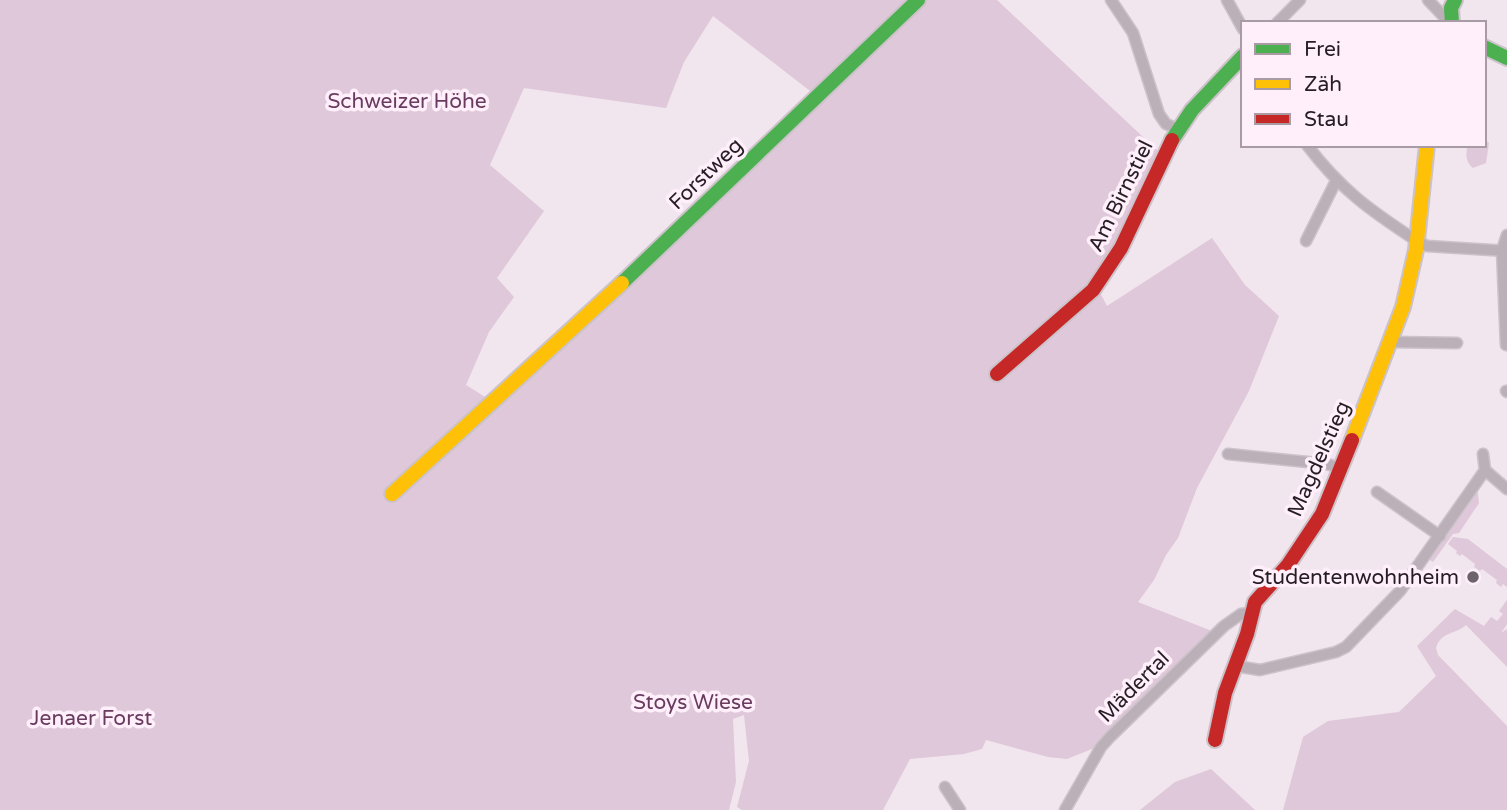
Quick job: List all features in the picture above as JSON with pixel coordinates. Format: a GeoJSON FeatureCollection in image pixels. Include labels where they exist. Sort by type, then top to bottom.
{"type":"FeatureCollection","features":[{"type":"Feature","properties":{"kind":"street","name":"Forstweg"},"geometry":{"type":"LineString","coordinates":[[392,494],[664,244],[918,0]]}},
{"type":"Feature","properties":{"kind":"street"},"geometry":{"type":"LineString","coordinates":[[1111,0],[1133,33],[1159,114],[1166,124],[1178,129]]}},
{"type":"Feature","properties":{"kind":"street"},"geometry":{"type":"LineString","coordinates":[[1227,0],[1241,25]]}},
{"type":"Feature","properties":{"kind":"street"},"geometry":{"type":"LineString","coordinates":[[1279,21],[1300,0]]}},
{"type":"Feature","properties":{"kind":"street"},"geometry":{"type":"LineString","coordinates":[[1428,0],[1449,21]]}},
{"type":"Feature","properties":{"kind":"street"},"geometry":{"type":"LineString","coordinates":[[1451,21],[1451,8],[1455,0]]}},
{"type":"Feature","properties":{"kind":"street"},"geometry":{"type":"LineString","coordinates":[[1486,48],[1507,58]]}},
{"type":"Feature","properties":{"kind":"street","name":"Am Birnstiel"},"geometry":{"type":"LineString","coordinates":[[997,374],[1093,290],[1121,248],[1178,129],[1210,88],[1241,58]]}},
{"type":"Feature","properties":{"kind":"street"},"geometry":{"type":"LineString","coordinates":[[1309,147],[1336,181],[1361,204],[1417,242],[1427,246],[1505,251]]}},
{"type":"Feature","properties":{"kind":"street","name":"Magdelstieg"},"geometry":{"type":"LineString","coordinates":[[1214,740],[1225,693],[1236,666],[1251,613],[1261,593],[1288,565],[1322,514],[1391,342],[1406,297],[1417,242],[1427,147]]}},
{"type":"Feature","properties":{"kind":"street"},"geometry":{"type":"LineString","coordinates":[[1306,241],[1336,181]]}},
{"type":"Feature","properties":{"kind":"street"},"geometry":{"type":"LineString","coordinates":[[1506,345],[1507,235]]}},
{"type":"Feature","properties":{"kind":"street"},"geometry":{"type":"LineString","coordinates":[[1391,342],[1457,343]]}},
{"type":"Feature","properties":{"kind":"street"},"geometry":{"type":"LineString","coordinates":[[1228,454],[1327,464],[1340,468]]}},
{"type":"Feature","properties":{"kind":"street"},"geometry":{"type":"LineString","coordinates":[[1236,666],[1260,670],[1346,647],[1400,591],[1440,536],[1485,470],[1483,454]]}},
{"type":"Feature","properties":{"kind":"street"},"geometry":{"type":"LineString","coordinates":[[1485,470],[1507,489]]}},
{"type":"Feature","properties":{"kind":"street"},"geometry":{"type":"LineString","coordinates":[[1377,492],[1440,536]]}},
{"type":"Feature","properties":{"kind":"street","name":"Mädertal"},"geometry":{"type":"LineString","coordinates":[[1065,810],[1101,747],[1111,736],[1224,626],[1241,614],[1251,613]]}},
{"type":"Feature","properties":{"kind":"street"},"geometry":{"type":"LineString","coordinates":[[945,787],[960,810]]}},
{"type":"Feature","properties":{"kind":"green space"},"geometry":{"type":"Polygon","coordinates":[[[0,0],[914,0],[814,94],[713,16],[684,62],[666,108],[524,88],[490,165],[544,211],[497,278],[514,297],[489,332],[466,385],[498,405],[924,0],[997,0],[1159,152],[1098,289],[1107,306],[1212,238],[1245,285],[1279,316],[1249,391],[1197,488],[1178,538],[1138,602],[1212,631],[1092,749],[1067,759],[1048,757],[986,740],[982,749],[964,754],[910,759],[883,810],[742,810],[737,807],[749,761],[744,715],[733,719],[736,782],[729,810],[0,810],[0,0]]]}},
{"type":"Feature","properties":{"kind":"green space"},"geometry":{"type":"Polygon","coordinates":[[[1486,141],[1489,143],[1486,163],[1473,168],[1467,158],[1468,147],[1486,147],[1486,141]]]}},
{"type":"Feature","properties":{"kind":"green space"},"geometry":{"type":"Polygon","coordinates":[[[1477,487],[1479,503],[1459,533],[1453,534],[1433,562],[1428,559],[1477,487]]]}},
{"type":"Feature","properties":{"kind":"green space"},"geometry":{"type":"Polygon","coordinates":[[[1453,537],[1468,539],[1507,569],[1507,587],[1503,584],[1501,587],[1496,583],[1497,580],[1482,569],[1480,571],[1474,567],[1475,564],[1462,554],[1460,556],[1456,553],[1448,544],[1453,537]]]}},
{"type":"Feature","properties":{"kind":"green space"},"geometry":{"type":"Polygon","coordinates":[[[1507,600],[1507,624],[1501,633],[1507,629],[1507,667],[1466,625],[1441,639],[1436,648],[1438,655],[1507,726],[1507,810],[1283,810],[1303,737],[1328,721],[1399,712],[1436,676],[1417,646],[1455,609],[1484,626],[1491,617],[1497,621],[1503,614],[1499,611],[1507,600]]]}},
{"type":"Feature","properties":{"kind":"green space"},"geometry":{"type":"Polygon","coordinates":[[[1211,769],[1255,810],[1140,810],[1175,782],[1211,769]]]}},
{"type":"Feature","properties":{"kind":"traffic: fast"},"geometry":{"type":"LineString","coordinates":[[622,283],[918,0]]}},
{"type":"Feature","properties":{"kind":"traffic: fast"},"geometry":{"type":"LineString","coordinates":[[1452,21],[1451,8],[1455,0]]}},
{"type":"Feature","properties":{"kind":"traffic: fast"},"geometry":{"type":"LineString","coordinates":[[1486,48],[1507,58]]}},
{"type":"Feature","properties":{"kind":"traffic: fast"},"geometry":{"type":"LineString","coordinates":[[1172,140],[1192,110],[1241,58]]}},
{"type":"Feature","properties":{"kind":"traffic: slow"},"geometry":{"type":"LineString","coordinates":[[1352,440],[1403,307],[1416,250],[1427,147]]}},
{"type":"Feature","properties":{"kind":"traffic: slow"},"geometry":{"type":"LineString","coordinates":[[392,494],[622,283]]}},
{"type":"Feature","properties":{"kind":"traffic: jam"},"geometry":{"type":"LineString","coordinates":[[997,374],[1093,290],[1121,248],[1172,140]]}},
{"type":"Feature","properties":{"kind":"traffic: jam"},"geometry":{"type":"LineString","coordinates":[[1215,740],[1225,693],[1247,634],[1255,602],[1288,565],[1322,514],[1352,440]]}},
{"type":"Feature","properties":{"kind":"place","name":"Studentenwohnheim"},"geometry":{"type":"Point","coordinates":[1473,577]}},
{"type":"Feature","properties":{"kind":"park label","name":"Schweizer Höhe"},"geometry":{"type":"Point","coordinates":[407,101]}},
{"type":"Feature","properties":{"kind":"park label","name":"Stoys Wiese"},"geometry":{"type":"Point","coordinates":[693,702]}},
{"type":"Feature","properties":{"kind":"park label","name":"Jenaer Forst"},"geometry":{"type":"Point","coordinates":[91,718]}}]}
